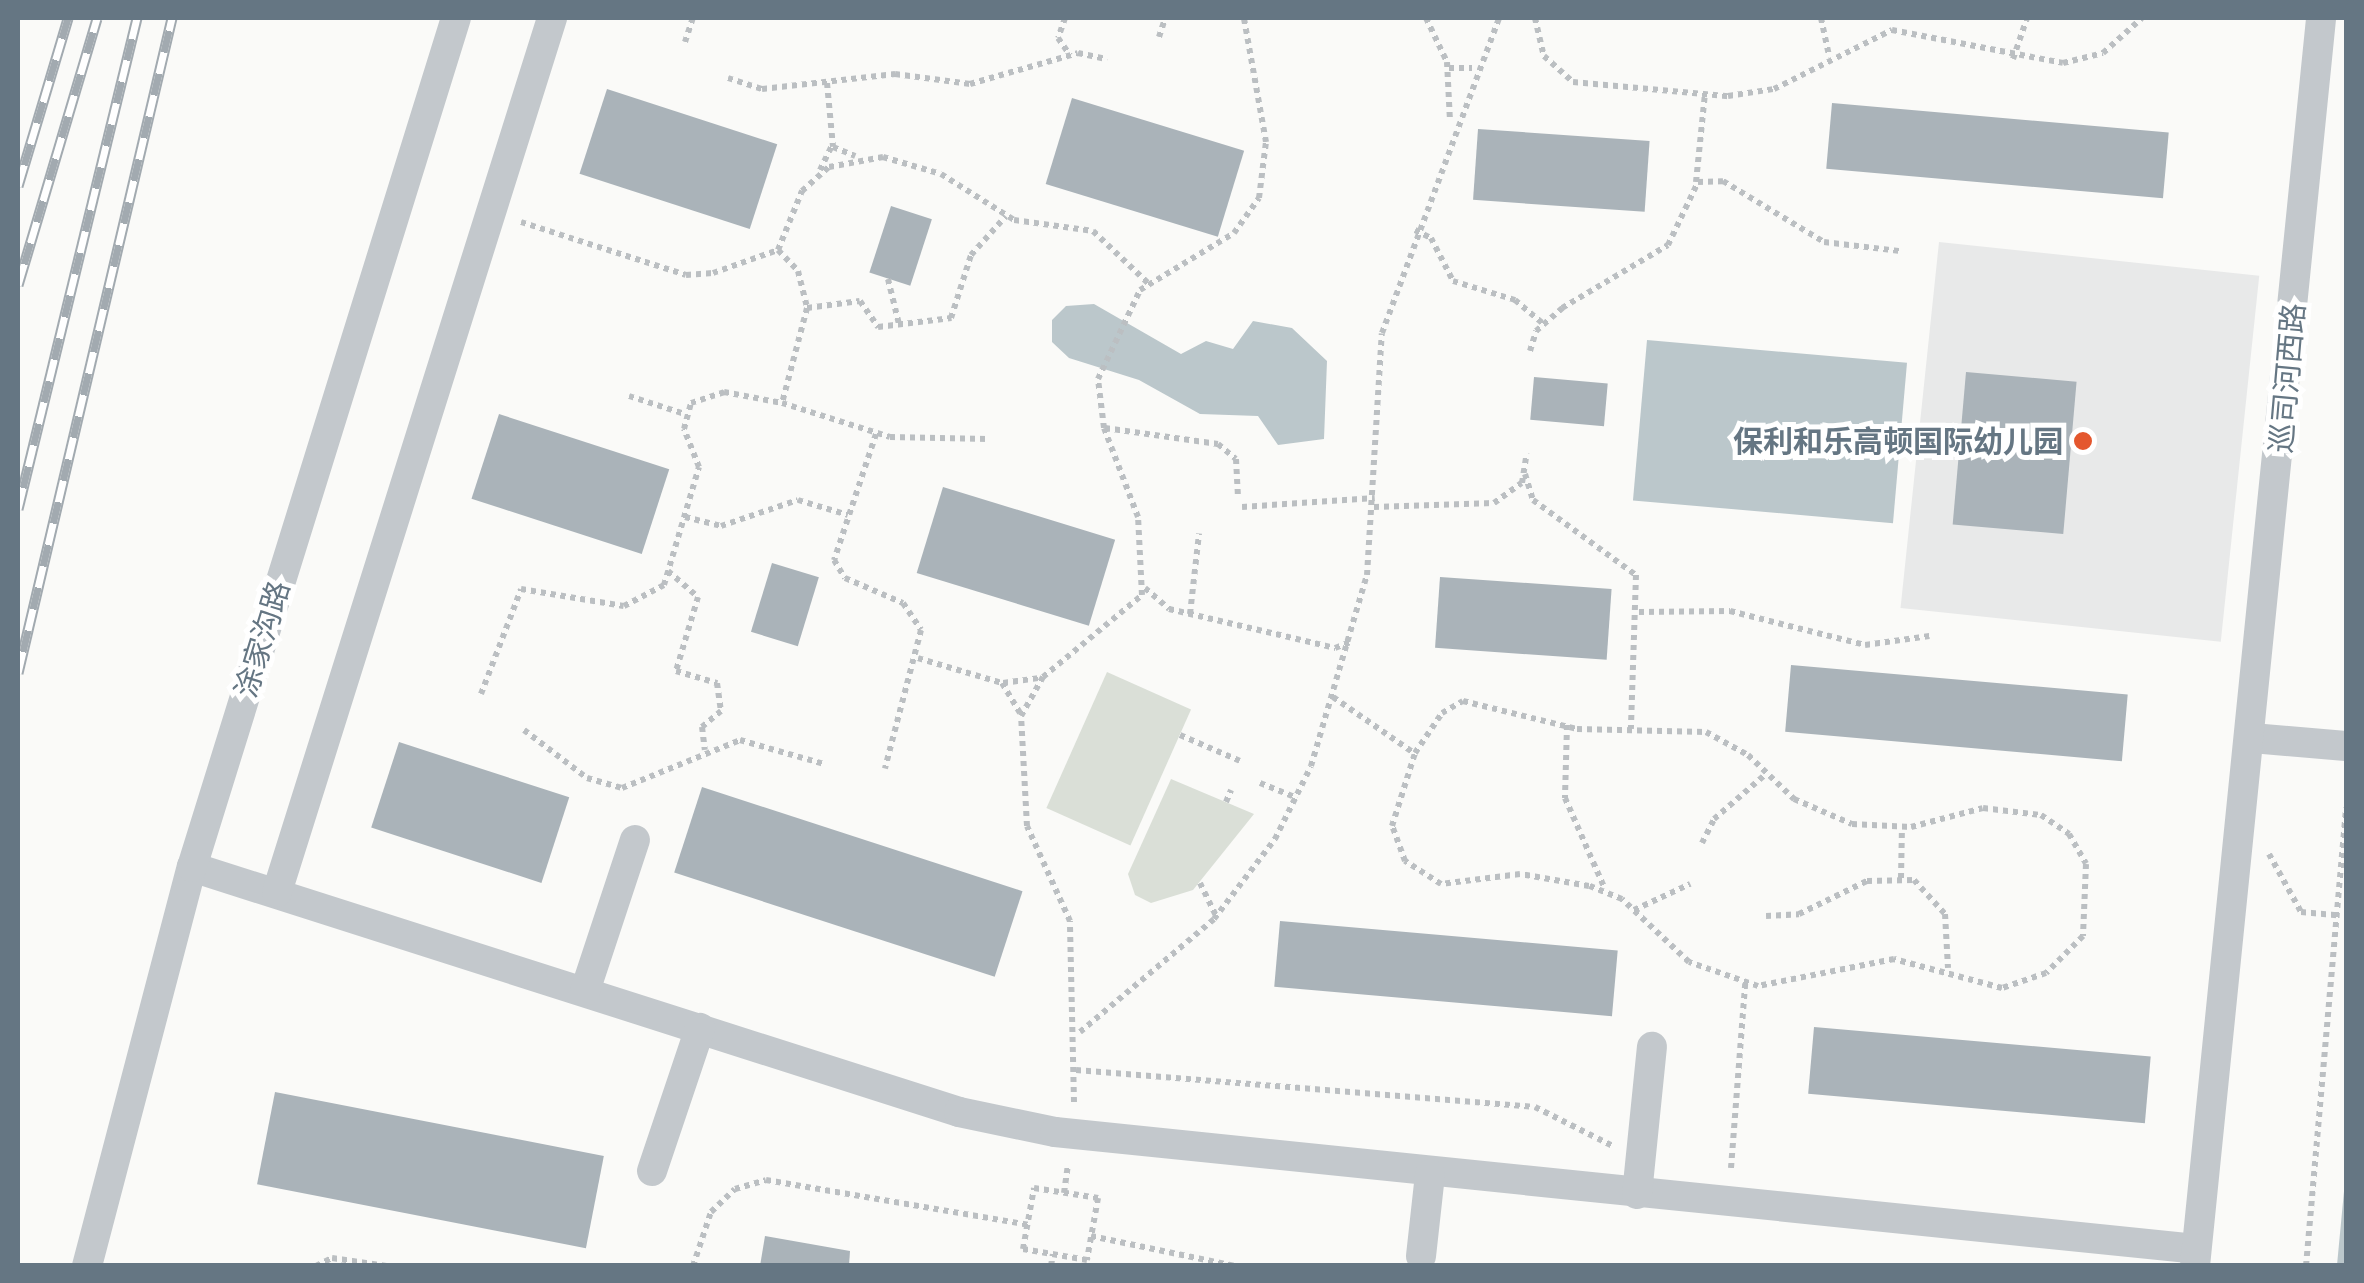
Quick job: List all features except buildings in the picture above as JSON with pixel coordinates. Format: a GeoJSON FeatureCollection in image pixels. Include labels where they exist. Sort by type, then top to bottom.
{"type":"FeatureCollection","features":[{"type":"Feature","properties":{"kind":"street","name":"涂家沟路"},"geometry":{"type":"LineString","coordinates":[[87,1266],[192,866],[456,18]]}},
{"type":"Feature","properties":{"kind":"street"},"geometry":{"type":"LineString","coordinates":[[277,892],[552,18]]}},
{"type":"Feature","properties":{"kind":"street","name":"巡司河西路"},"geometry":{"type":"LineString","coordinates":[[2196,1258],[2252,738],[2321,18]]}},
{"type":"Feature","properties":{"kind":"street"},"geometry":{"type":"LineString","coordinates":[[2252,738],[2335,745]]}},
{"type":"Feature","properties":{"kind":"street"},"geometry":{"type":"LineString","coordinates":[[585,991],[635,840]]}},
{"type":"Feature","properties":{"kind":"street"},"geometry":{"type":"LineString","coordinates":[[192,866],[959,1112],[1055,1132],[2196,1258]]}},
{"type":"Feature","properties":{"kind":"street"},"geometry":{"type":"LineString","coordinates":[[652,1171],[700,1028]]}},
{"type":"Feature","properties":{"kind":"street"},"geometry":{"type":"LineString","coordinates":[[1636,1194],[1652,1047]]}},
{"type":"Feature","properties":{"kind":"street"},"geometry":{"type":"LineString","coordinates":[[1420,1256],[1430,1174]]}},
{"type":"Feature","properties":{"kind":"path"},"geometry":{"type":"LineString","coordinates":[[685,42],[693,18]]}},
{"type":"Feature","properties":{"kind":"path"},"geometry":{"type":"LineString","coordinates":[[1064,18],[1058,38],[1070,55]]}},
{"type":"Feature","properties":{"kind":"path"},"geometry":{"type":"LineString","coordinates":[[1159,37],[1165,18]]}},
{"type":"Feature","properties":{"kind":"path"},"geometry":{"type":"LineString","coordinates":[[1158,606],[1144,582],[1138,517],[1104,428],[1101,366],[1125,313],[1148,283],[1234,233],[1259,198],[1266,142],[1244,18]]}},
{"type":"Feature","properties":{"kind":"path"},"geometry":{"type":"LineString","coordinates":[[1426,18],[1456,75],[1474,66]]}},
{"type":"Feature","properties":{"kind":"path"},"geometry":{"type":"LineString","coordinates":[[1002,684],[1021,716],[1024,812],[1068,910],[1078,1038],[1093,1014],[1216,916],[1296,798],[1350,642],[1374,503],[1374,374],[1415,230],[1447,138],[1474,66],[1499,18]]}},
{"type":"Feature","properties":{"kind":"path"},"geometry":{"type":"LineString","coordinates":[[1536,18],[1544,56],[1572,82],[1705,94],[1764,92],[1870,35],[1906,29],[2013,59],[2088,58],[2142,18]]}},
{"type":"Feature","properties":{"kind":"path"},"geometry":{"type":"LineString","coordinates":[[1822,18],[1829,58]]}},
{"type":"Feature","properties":{"kind":"path"},"geometry":{"type":"LineString","coordinates":[[2013,59],[2027,18]]}},
{"type":"Feature","properties":{"kind":"path"},"geometry":{"type":"LineString","coordinates":[[728,78],[762,88],[896,74],[982,83],[1070,55],[1108,59]]}},
{"type":"Feature","properties":{"kind":"path"},"geometry":{"type":"LineString","coordinates":[[1447,62],[1447,138]]}},
{"type":"Feature","properties":{"kind":"path"},"geometry":{"type":"LineString","coordinates":[[491,212],[686,274],[778,250],[832,144],[827,83]]}},
{"type":"Feature","properties":{"kind":"path"},"geometry":{"type":"LineString","coordinates":[[1530,352],[1544,324],[1668,245],[1696,183],[1705,94]]}},
{"type":"Feature","properties":{"kind":"path"},"geometry":{"type":"LineString","coordinates":[[832,144],[862,158],[919,164],[1006,216],[1094,231],[1148,283]]}},
{"type":"Feature","properties":{"kind":"path"},"geometry":{"type":"LineString","coordinates":[[814,178],[862,158]]}},
{"type":"Feature","properties":{"kind":"path"},"geometry":{"type":"LineString","coordinates":[[1696,183],[1722,181],[1824,242],[1900,252]]}},
{"type":"Feature","properties":{"kind":"path"},"geometry":{"type":"LineString","coordinates":[[808,308],[860,300],[878,326],[952,318],[971,255],[1006,216]]}},
{"type":"Feature","properties":{"kind":"path"},"geometry":{"type":"LineString","coordinates":[[1415,230],[1431,238],[1453,281],[1514,300],[1544,324]]}},
{"type":"Feature","properties":{"kind":"path"},"geometry":{"type":"LineString","coordinates":[[778,250],[798,270],[808,308],[782,404]]}},
{"type":"Feature","properties":{"kind":"path"},"geometry":{"type":"LineString","coordinates":[[888,279],[899,324]]}},
{"type":"Feature","properties":{"kind":"path"},"geometry":{"type":"LineString","coordinates":[[685,414],[710,393],[782,404],[876,434],[988,438]]}},
{"type":"Feature","properties":{"kind":"path"},"geometry":{"type":"LineString","coordinates":[[630,396],[685,414]]}},
{"type":"Feature","properties":{"kind":"path"},"geometry":{"type":"LineString","coordinates":[[481,694],[521,589],[634,605],[659,592],[699,467],[685,414]]}},
{"type":"Feature","properties":{"kind":"path"},"geometry":{"type":"LineString","coordinates":[[1104,428],[1218,444],[1236,460],[1238,495]]}},
{"type":"Feature","properties":{"kind":"path"},"geometry":{"type":"LineString","coordinates":[[876,434],[848,515],[836,568],[912,612],[922,630],[918,658],[886,768]]}},
{"type":"Feature","properties":{"kind":"path"},"geometry":{"type":"LineString","coordinates":[[1526,453],[1524,474],[1533,500],[1632,568],[1638,612],[1631,728]]}},
{"type":"Feature","properties":{"kind":"path"},"geometry":{"type":"LineString","coordinates":[[1242,507],[1374,503],[1485,506],[1524,474]]}},
{"type":"Feature","properties":{"kind":"path"},"geometry":{"type":"LineString","coordinates":[[685,516],[722,526],[798,500],[848,515]]}},
{"type":"Feature","properties":{"kind":"path"},"geometry":{"type":"LineString","coordinates":[[1190,614],[1199,534]]}},
{"type":"Feature","properties":{"kind":"path"},"geometry":{"type":"LineString","coordinates":[[668,571],[698,598],[676,671],[718,684],[721,711],[702,728],[705,750]]}},
{"type":"Feature","properties":{"kind":"path"},"geometry":{"type":"LineString","coordinates":[[1132,611],[1144,582]]}},
{"type":"Feature","properties":{"kind":"path"},"geometry":{"type":"LineString","coordinates":[[1021,716],[1044,676],[1132,611],[1158,606],[1335,648],[1350,642]]}},
{"type":"Feature","properties":{"kind":"path"},"geometry":{"type":"LineString","coordinates":[[1638,612],[1730,611],[1864,645],[1928,636]]}},
{"type":"Feature","properties":{"kind":"path"},"geometry":{"type":"LineString","coordinates":[[1335,648],[1343,666]]}},
{"type":"Feature","properties":{"kind":"path"},"geometry":{"type":"LineString","coordinates":[[918,658],[1002,684],[1044,676]]}},
{"type":"Feature","properties":{"kind":"path"},"geometry":{"type":"LineString","coordinates":[[1333,697],[1414,753]]}},
{"type":"Feature","properties":{"kind":"path"},"geometry":{"type":"LineString","coordinates":[[1463,701],[1567,725],[1706,732],[1831,819],[1902,828],[1983,808],[2024,810],[2055,822],[2086,864],[2082,936],[2046,974],[1990,988],[1948,968],[1872,959],[1788,983],[1745,984],[1676,954],[1634,910],[1607,892],[1520,874],[1440,884],[1415,871],[1392,826],[1414,753],[1442,713],[1463,701]]}},
{"type":"Feature","properties":{"kind":"path"},"geometry":{"type":"LineString","coordinates":[[1567,725],[1564,798],[1607,892]]}},
{"type":"Feature","properties":{"kind":"path"},"geometry":{"type":"LineString","coordinates":[[524,730],[587,778],[622,788],[648,784],[705,750],[740,740],[824,764]]}},
{"type":"Feature","properties":{"kind":"path"},"geometry":{"type":"LineString","coordinates":[[1180,736],[1240,762]]}},
{"type":"Feature","properties":{"kind":"path"},"geometry":{"type":"LineString","coordinates":[[1702,844],[1714,819],[1766,774]]}},
{"type":"Feature","properties":{"kind":"path"},"geometry":{"type":"LineString","coordinates":[[1260,784],[1296,798]]}},
{"type":"Feature","properties":{"kind":"path"},"geometry":{"type":"LineString","coordinates":[[1226,802],[1230,790]]}},
{"type":"Feature","properties":{"kind":"path"},"geometry":{"type":"LineString","coordinates":[[2306,1266],[2346,808]]}},
{"type":"Feature","properties":{"kind":"path"},"geometry":{"type":"LineString","coordinates":[[2244,809],[2301,912],[2337,915]]}},
{"type":"Feature","properties":{"kind":"path"},"geometry":{"type":"LineString","coordinates":[[1901,878],[1902,828]]}},
{"type":"Feature","properties":{"kind":"path"},"geometry":{"type":"LineString","coordinates":[[1766,916],[1798,914],[1866,881],[1901,878],[1923,886],[1944,914],[1948,968]]}},
{"type":"Feature","properties":{"kind":"path"},"geometry":{"type":"LineString","coordinates":[[1200,883],[1216,916]]}},
{"type":"Feature","properties":{"kind":"path"},"geometry":{"type":"LineString","coordinates":[[1634,910],[1690,884]]}},
{"type":"Feature","properties":{"kind":"path"},"geometry":{"type":"LineString","coordinates":[[1731,1168],[1745,984]]}},
{"type":"Feature","properties":{"kind":"path"},"geometry":{"type":"LineString","coordinates":[[693,1266],[711,1212],[736,1189],[766,1180],[1028,1225]]}},
{"type":"Feature","properties":{"kind":"path"},"geometry":{"type":"LineString","coordinates":[[1034,1188],[1098,1198],[1088,1260],[1024,1250],[1028,1225],[1034,1188]]}},
{"type":"Feature","properties":{"kind":"path"},"geometry":{"type":"LineString","coordinates":[[1092,1236],[1235,1266]]}},
{"type":"Feature","properties":{"kind":"path"},"geometry":{"type":"LineString","coordinates":[[1051,1266],[1053,1254]]}},
{"type":"Feature","properties":{"kind":"path"},"geometry":{"type":"LineString","coordinates":[[316,1266],[332,1258],[386,1266]]}},
{"type":"Feature","properties":{"kind":"shaded area","name":"保利和乐高顿国际幼儿园"},"geometry":{"type":"Polygon","coordinates":[[[1939,242],[2259,276],[2221,642],[1901,608],[1939,242]]]}},
{"type":"Feature","properties":{"kind":"shaded area"},"geometry":{"type":"Polygon","coordinates":[[[1094,304],[1181,354],[1206,341],[1233,349],[1253,321],[1292,328],[1327,361],[1324,439],[1278,445],[1258,416],[1200,414],[1139,380],[1069,358],[1052,342],[1052,320],[1066,306],[1094,304]]]}},
{"type":"Feature","properties":{"kind":"shaded area"},"geometry":{"type":"Polygon","coordinates":[[[1647,340],[1907,363],[1893,523],[1633,500],[1647,340]]]}},
{"type":"Feature","properties":{"kind":"shaded area"},"geometry":{"type":"Polygon","coordinates":[[[1107,672],[1191,709],[1130,846],[1046,808],[1107,672]]]}},
{"type":"Feature","properties":{"kind":"shaded area"},"geometry":{"type":"Polygon","coordinates":[[[1171,779],[1254,814],[1193,890],[1151,903],[1135,895],[1128,874],[1171,779]]]}},
{"type":"Feature","properties":{"kind":"shaded area"},"geometry":{"type":"Polygon","coordinates":[[[2346,1170],[2346,1265],[2337,1265],[2346,1170]]]}},
{"type":"Feature","properties":{"kind":"railway"},"geometry":{"type":"LineString","coordinates":[[18,186],[68,18]]}},
{"type":"Feature","properties":{"kind":"railway"},"geometry":{"type":"LineString","coordinates":[[18,285],[97,18]]}},
{"type":"Feature","properties":{"kind":"railway"},"geometry":{"type":"LineString","coordinates":[[18,509],[137,18]]}},
{"type":"Feature","properties":{"kind":"railway"},"geometry":{"type":"LineString","coordinates":[[18,673],[172,18]]}},
{"type":"Feature","properties":{"kind":"place","name":"保利和乐高顿国际幼儿园"},"geometry":{"type":"Point","coordinates":[2083,441]}}]}
